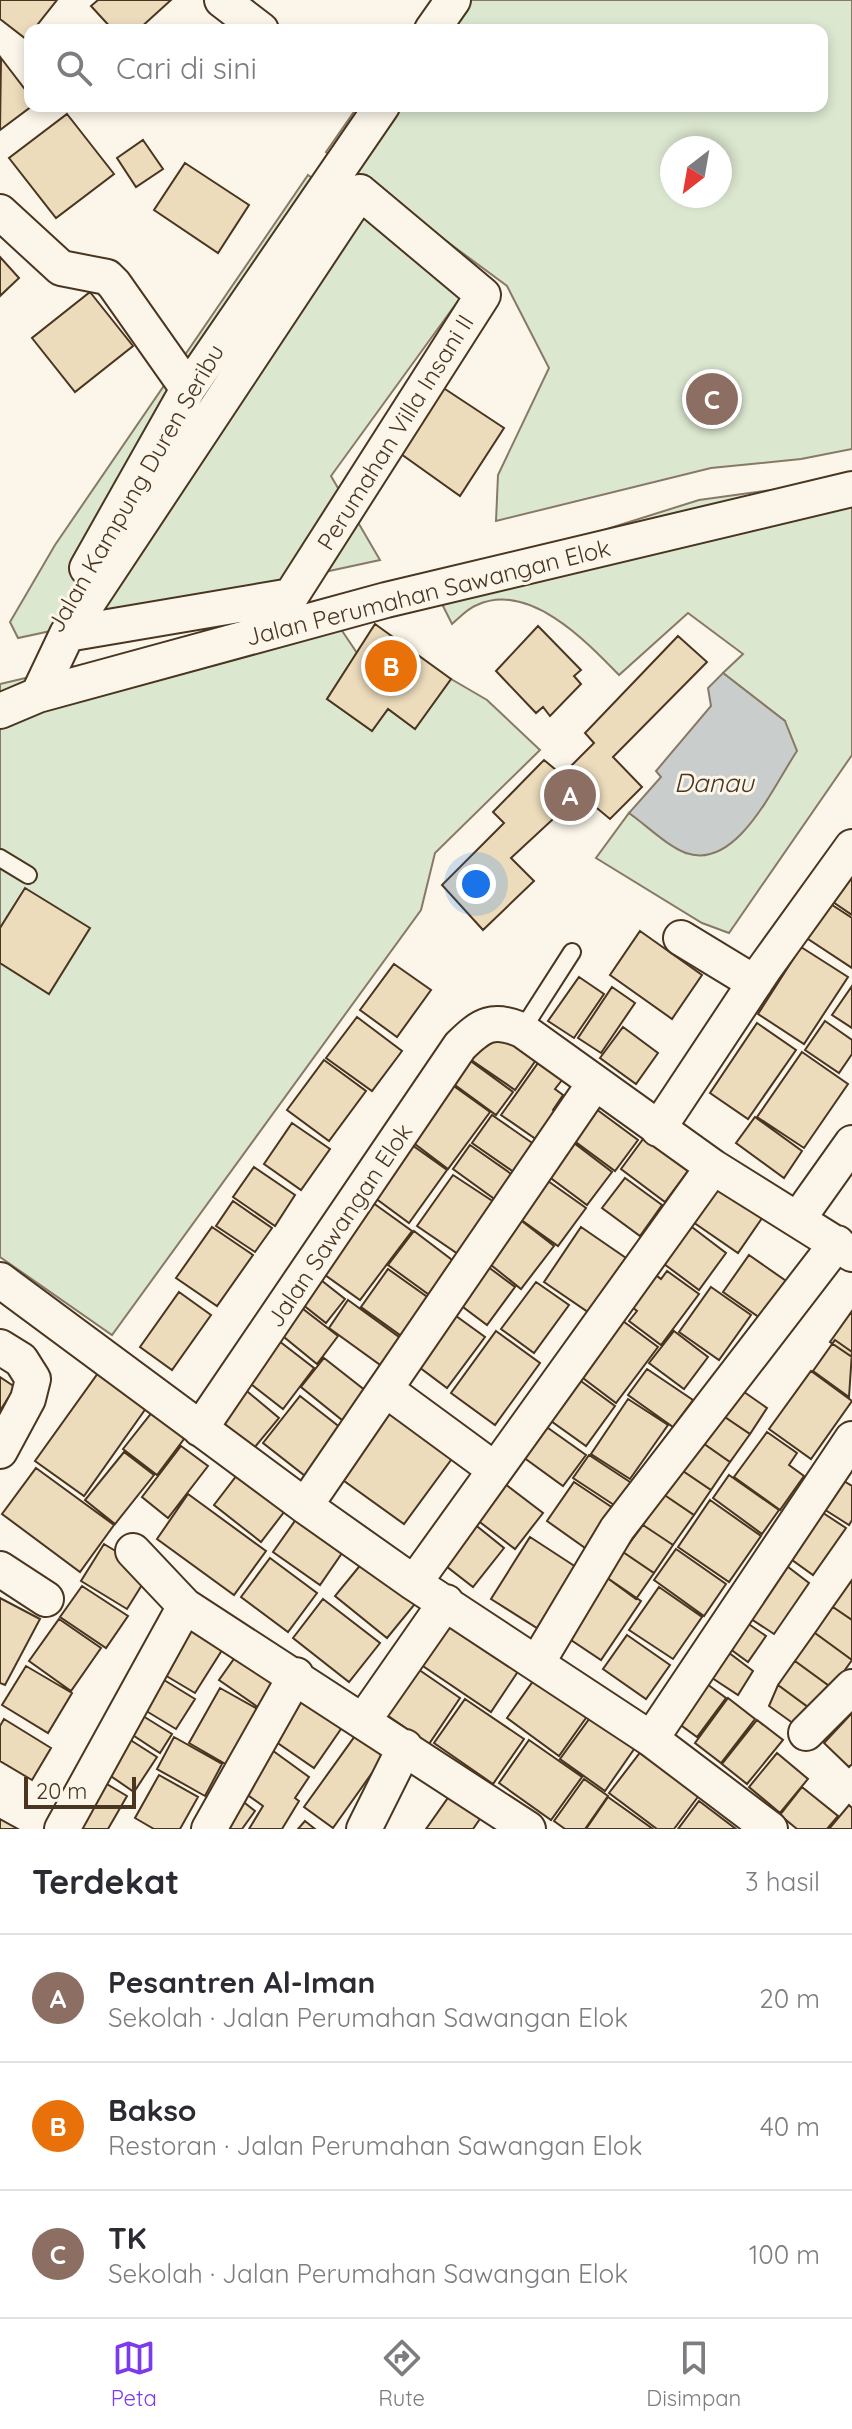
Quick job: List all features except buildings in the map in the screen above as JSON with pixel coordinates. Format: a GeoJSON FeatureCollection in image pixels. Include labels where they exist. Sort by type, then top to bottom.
{"type":"FeatureCollection","features":[{"type":"Feature","properties":{"kind":"street"},"geometry":{"type":"LineString","coordinates":[[222,0],[253,24]]}},
{"type":"Feature","properties":{"kind":"street"},"geometry":{"type":"LineString","coordinates":[[436,24],[453,0]]}},
{"type":"Feature","properties":{"kind":"street","name":"Jalan Kampung Duren Seribu"},"geometry":{"type":"LineString","coordinates":[[15,705],[188,389],[371,112]]}},
{"type":"Feature","properties":{"kind":"street","name":"Perumahan Villa Insani II"},"geometry":{"type":"LineString","coordinates":[[15,705],[67,634],[360,192],[483,295],[291,596],[67,634]]}},
{"type":"Feature","properties":{"kind":"street"},"geometry":{"type":"LineString","coordinates":[[0,212],[61,268],[107,277],[188,389]]}},
{"type":"Feature","properties":{"kind":"street","name":"Jalan Perumahan Sawangan Elok"},"geometry":{"type":"LineString","coordinates":[[15,705],[386,600],[852,489]]}},
{"type":"Feature","properties":{"kind":"street"},"geometry":{"type":"LineString","coordinates":[[658,1129],[755,983],[852,847]]}},
{"type":"Feature","properties":{"kind":"street"},"geometry":{"type":"LineString","coordinates":[[681,938],[755,983]]}},
{"type":"Feature","properties":{"kind":"street","name":"Jalan Sawangan Elok"},"geometry":{"type":"LineString","coordinates":[[200,1429],[460,1046],[486,1023],[503,1022],[522,1030],[713,1167],[844,1248],[617,1529],[537,1663]]}},
{"type":"Feature","properties":{"kind":"street"},"geometry":{"type":"LineString","coordinates":[[305,1506],[594,1084]]}},
{"type":"Feature","properties":{"kind":"street"},"geometry":{"type":"LineString","coordinates":[[798,1219],[852,1143]]}},
{"type":"Feature","properties":{"kind":"street"},"geometry":{"type":"LineString","coordinates":[[414,1583],[713,1167]]}},
{"type":"Feature","properties":{"kind":"street"},"geometry":{"type":"LineString","coordinates":[[0,1280],[305,1506],[414,1583],[651,1739],[770,1829]]}},
{"type":"Feature","properties":{"kind":"street"},"geometry":{"type":"LineString","coordinates":[[0,1347],[21,1360],[33,1379],[28,1399],[0,1451]]}},
{"type":"Feature","properties":{"kind":"street"},"geometry":{"type":"LineString","coordinates":[[385,1389],[494,1469]]}},
{"type":"Feature","properties":{"kind":"street"},"geometry":{"type":"LineString","coordinates":[[651,1739],[852,1439]]}},
{"type":"Feature","properties":{"kind":"street"},"geometry":{"type":"LineString","coordinates":[[133,1551],[185,1606],[296,1675],[528,1829]]}},
{"type":"Feature","properties":{"kind":"street"},"geometry":{"type":"LineString","coordinates":[[0,1569],[46,1599]]}},
{"type":"Feature","properties":{"kind":"street"},"geometry":{"type":"LineString","coordinates":[[363,1721],[446,1602]]}},
{"type":"Feature","properties":{"kind":"street"},"geometry":{"type":"LineString","coordinates":[[62,1829],[185,1606]]}},
{"type":"Feature","properties":{"kind":"street"},"geometry":{"type":"LineString","coordinates":[[209,1829],[296,1675]]}},
{"type":"Feature","properties":{"kind":"street"},"geometry":{"type":"LineString","coordinates":[[806,1733],[852,1687]]}},
{"type":"Feature","properties":{"kind":"street"},"geometry":{"type":"LineString","coordinates":[[364,1829],[405,1747]]}},
{"type":"Feature","properties":{"kind":"lane"},"geometry":{"type":"LineString","coordinates":[[0,858],[28,875]]}},
{"type":"Feature","properties":{"kind":"lane"},"geometry":{"type":"LineString","coordinates":[[522,1030],[572,952]]}},
{"type":"Feature","properties":{"kind":"green space"},"geometry":{"type":"Polygon","coordinates":[[[432,0],[852,0],[852,449],[801,459],[711,468],[496,521],[498,475],[549,368],[507,286],[326,152],[354,112],[828,112],[828,24],[415,24],[432,0]]]}},
{"type":"Feature","properties":{"kind":"green space"},"geometry":{"type":"Polygon","coordinates":[[[308,175],[466,290],[331,476],[380,560],[18,638],[10,622],[55,545],[308,175]]]}},
{"type":"Feature","properties":{"kind":"green space"},"geometry":{"type":"Polygon","coordinates":[[[852,472],[852,755],[729,933],[702,923],[596,858],[629,813],[686,853],[785,721],[723,673],[743,654],[688,613],[619,675],[574,632],[536,608],[517,601],[497,600],[477,605],[452,624],[432,584],[699,500],[793,487],[852,472]]]}},
{"type":"Feature","properties":{"kind":"green space"},"geometry":{"type":"Polygon","coordinates":[[[326,607],[357,653],[327,699],[371,730],[388,709],[415,728],[451,679],[487,700],[540,750],[435,853],[421,910],[112,1335],[0,1257],[0,684],[326,607]]]}},
{"type":"Feature","properties":{"kind":"water","name":"Danau"},"geometry":{"type":"Polygon","coordinates":[[[723,673],[785,721],[797,751],[752,822],[737,838],[722,849],[704,855],[686,853],[629,813],[661,777],[656,771],[711,706],[708,688],[723,673]]]}},
{"type":"Feature","properties":{"kind":"place","name":"TK"},"geometry":{"type":"Point","coordinates":[712,399]}},
{"type":"Feature","properties":{"kind":"place","name":"Bakso"},"geometry":{"type":"Point","coordinates":[391,666]}},
{"type":"Feature","properties":{"kind":"place","name":"Pesantren Al-Iman"},"geometry":{"type":"Point","coordinates":[570,795]}}]}
